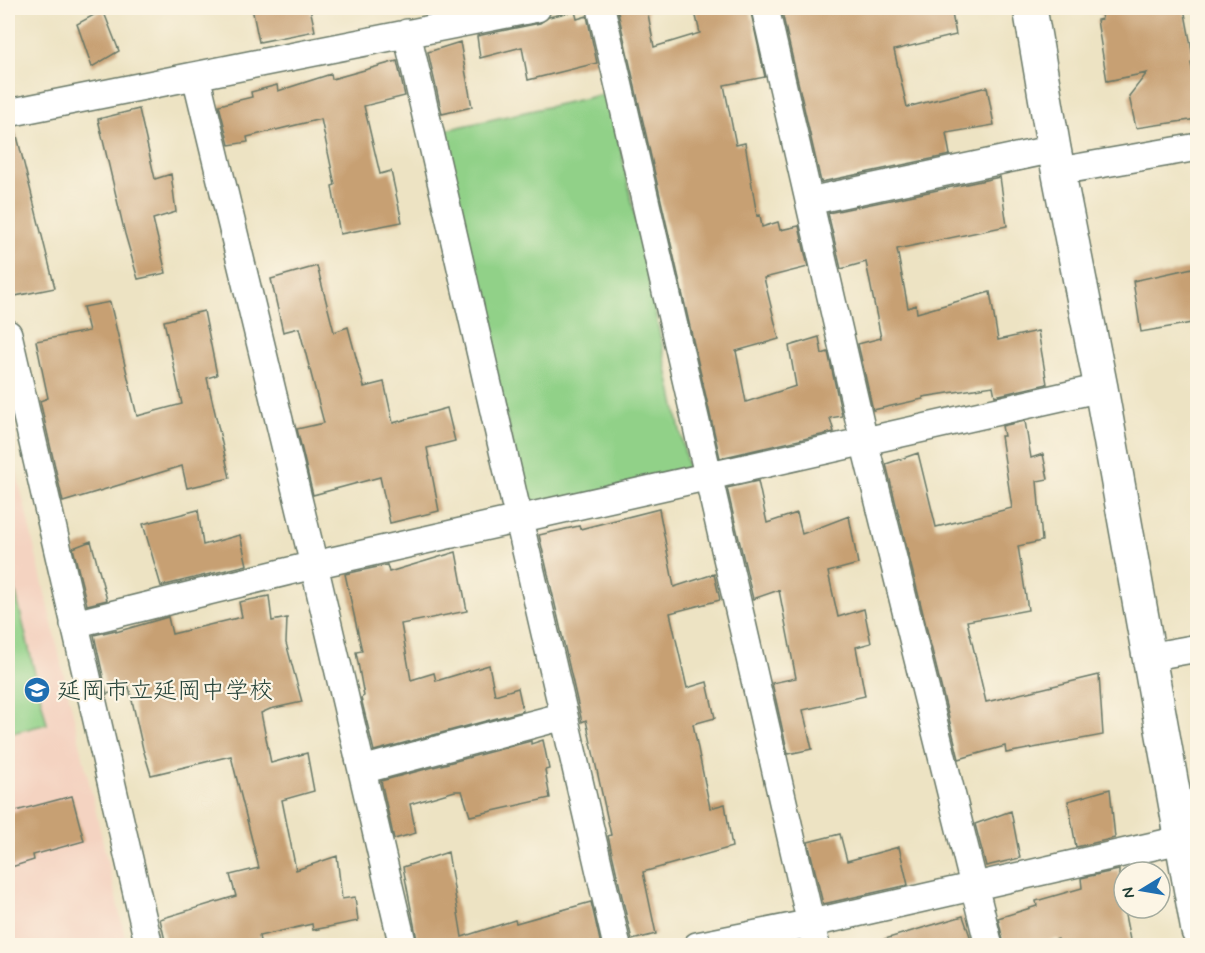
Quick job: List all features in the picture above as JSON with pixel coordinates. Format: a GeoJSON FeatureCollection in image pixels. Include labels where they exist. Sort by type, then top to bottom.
{"type":"FeatureCollection","features":[{"type":"Feature","properties":{"kind":"street"},"geometry":{"type":"LineString","coordinates":[[8,113],[537,8]]}},
{"type":"Feature","properties":{"kind":"street"},"geometry":{"type":"LineString","coordinates":[[601,8],[814,934]]}},
{"type":"Feature","properties":{"kind":"street"},"geometry":{"type":"LineString","coordinates":[[765,8],[864,441],[989,945]]}},
{"type":"Feature","properties":{"kind":"street"},"geometry":{"type":"LineString","coordinates":[[1030,8],[1101,388],[1148,657],[1185,831],[1197,932]]}},
{"type":"Feature","properties":{"kind":"street"},"geometry":{"type":"LineString","coordinates":[[407,33],[617,945]]}},
{"type":"Feature","properties":{"kind":"street"},"geometry":{"type":"LineString","coordinates":[[196,76],[403,945]]}},
{"type":"Feature","properties":{"kind":"street"},"geometry":{"type":"LineString","coordinates":[[809,201],[1057,160],[1197,147]]}},
{"type":"Feature","properties":{"kind":"street"},"geometry":{"type":"LineString","coordinates":[[8,334],[149,945]]}},
{"type":"Feature","properties":{"kind":"street"},"geometry":{"type":"LineString","coordinates":[[74,624],[314,565],[1101,388]]}},
{"type":"Feature","properties":{"kind":"street"},"geometry":{"type":"LineString","coordinates":[[1148,657],[1197,648]]}},
{"type":"Feature","properties":{"kind":"street"},"geometry":{"type":"LineString","coordinates":[[362,770],[564,716]]}},
{"type":"Feature","properties":{"kind":"street"},"geometry":{"type":"LineString","coordinates":[[697,945],[814,934],[974,887],[1185,831]]}},
{"type":"Feature","properties":{"kind":"shaded area","name":"延岡市立延岡中学校"},"geometry":{"type":"Polygon","coordinates":[[[8,435],[127,945],[8,945],[8,435]]]}},
{"type":"Feature","properties":{"kind":"green space"},"geometry":{"type":"Polygon","coordinates":[[[609,93],[689,473],[527,510],[441,131],[609,93]]]}},
{"type":"Feature","properties":{"kind":"green space"},"geometry":{"type":"Polygon","coordinates":[[[8,561],[47,724],[8,734],[8,561]]]}},
{"type":"Feature","properties":{"kind":"building"},"geometry":{"type":"Polygon","coordinates":[[[252,8],[310,8],[315,31],[259,42],[252,8]]]}},
{"type":"Feature","properties":{"kind":"building"},"geometry":{"type":"Polygon","coordinates":[[[617,8],[647,8],[654,47],[700,33],[694,8],[750,8],[765,77],[724,85],[736,145],[745,143],[757,216],[760,215],[762,227],[778,222],[780,230],[799,226],[808,267],[764,278],[779,339],[736,351],[746,402],[796,386],[789,346],[819,337],[822,354],[828,352],[842,416],[830,418],[834,432],[720,458],[617,8]]]}},
{"type":"Feature","properties":{"kind":"building"},"geometry":{"type":"Polygon","coordinates":[[[781,8],[951,8],[956,35],[894,50],[907,107],[987,87],[994,125],[946,133],[950,155],[821,182],[781,8]]]}},
{"type":"Feature","properties":{"kind":"building"},"geometry":{"type":"Polygon","coordinates":[[[1100,8],[1184,8],[1194,62],[1191,63],[1197,97],[1197,119],[1136,128],[1129,96],[1147,73],[1107,81],[1097,20],[1102,19],[1100,8]]]}},
{"type":"Feature","properties":{"kind":"building"},"geometry":{"type":"Polygon","coordinates":[[[103,10],[119,51],[92,67],[77,24],[103,10]]]}},
{"type":"Feature","properties":{"kind":"building"},"geometry":{"type":"Polygon","coordinates":[[[575,11],[577,19],[587,16],[597,63],[528,80],[522,47],[480,58],[477,36],[540,23],[549,17],[575,11]]]}},
{"type":"Feature","properties":{"kind":"building"},"geometry":{"type":"Polygon","coordinates":[[[460,42],[472,107],[442,114],[428,52],[460,42]]]}},
{"type":"Feature","properties":{"kind":"building"},"geometry":{"type":"Polygon","coordinates":[[[397,61],[405,96],[364,106],[380,174],[391,171],[402,222],[340,234],[332,186],[335,185],[321,119],[247,137],[248,142],[229,145],[219,105],[252,97],[251,92],[277,85],[278,91],[331,74],[332,79],[397,61]]]}},
{"type":"Feature","properties":{"kind":"building"},"geometry":{"type":"Polygon","coordinates":[[[139,109],[155,179],[171,174],[176,212],[153,219],[166,273],[138,279],[98,119],[139,109]]]}},
{"type":"Feature","properties":{"kind":"building"},"geometry":{"type":"Polygon","coordinates":[[[16,132],[55,288],[15,296],[8,264],[8,133],[16,132]]]}},
{"type":"Feature","properties":{"kind":"building"},"geometry":{"type":"Polygon","coordinates":[[[1000,177],[1007,226],[897,249],[908,308],[916,305],[917,313],[990,292],[998,340],[1038,331],[1047,384],[995,396],[993,386],[923,397],[923,399],[873,410],[858,344],[881,338],[866,262],[841,269],[828,213],[1000,177]]]}},
{"type":"Feature","properties":{"kind":"building"},"geometry":{"type":"Polygon","coordinates":[[[317,266],[334,332],[348,327],[364,387],[384,382],[393,423],[447,408],[455,441],[427,448],[439,511],[390,523],[380,477],[313,495],[297,429],[324,423],[299,328],[283,332],[271,279],[317,266]]]}},
{"type":"Feature","properties":{"kind":"building"},"geometry":{"type":"Polygon","coordinates":[[[1197,267],[1197,322],[1141,332],[1133,281],[1197,267]]]}},
{"type":"Feature","properties":{"kind":"building"},"geometry":{"type":"Polygon","coordinates":[[[110,302],[137,416],[182,404],[164,321],[204,311],[217,375],[207,378],[230,478],[187,488],[182,466],[63,502],[40,401],[48,398],[36,341],[89,331],[83,307],[110,302]]]}},
{"type":"Feature","properties":{"kind":"building"},"geometry":{"type":"Polygon","coordinates":[[[1025,421],[1031,458],[1043,454],[1048,479],[1037,481],[1042,541],[1018,546],[1028,610],[967,621],[986,702],[1099,675],[1103,735],[1006,753],[1005,746],[959,759],[886,464],[918,453],[936,527],[1012,508],[1001,436],[1004,436],[1002,426],[1025,421]]]}},
{"type":"Feature","properties":{"kind":"building"},"geometry":{"type":"Polygon","coordinates":[[[758,481],[767,523],[797,513],[802,534],[849,516],[858,564],[828,572],[838,617],[864,609],[871,643],[856,647],[865,696],[803,710],[812,749],[788,754],[772,683],[796,678],[779,590],[753,599],[727,488],[758,481]]]}},
{"type":"Feature","properties":{"kind":"building"},"geometry":{"type":"Polygon","coordinates":[[[659,509],[674,587],[714,574],[720,600],[670,613],[687,688],[707,682],[715,718],[693,724],[710,808],[725,804],[732,847],[643,872],[656,934],[632,940],[608,836],[611,835],[586,720],[582,722],[539,535],[579,526],[580,529],[659,509]]]}},
{"type":"Feature","properties":{"kind":"building"},"geometry":{"type":"Polygon","coordinates":[[[198,510],[203,545],[240,535],[247,565],[161,586],[143,524],[198,510]]]}},
{"type":"Feature","properties":{"kind":"building"},"geometry":{"type":"Polygon","coordinates":[[[91,541],[107,600],[87,605],[73,548],[91,541]]]}},
{"type":"Feature","properties":{"kind":"building"},"geometry":{"type":"Polygon","coordinates":[[[456,552],[467,611],[401,624],[411,680],[434,673],[436,681],[489,665],[495,695],[518,688],[523,711],[374,751],[361,698],[364,696],[356,652],[362,651],[345,574],[387,565],[389,572],[456,552]]]}},
{"type":"Feature","properties":{"kind":"building"},"geometry":{"type":"Polygon","coordinates":[[[269,596],[272,621],[287,618],[286,643],[302,702],[261,713],[271,763],[307,753],[314,791],[282,800],[296,870],[337,856],[342,899],[355,897],[358,921],[313,930],[312,924],[259,936],[260,941],[245,945],[166,945],[160,919],[236,896],[230,875],[259,868],[231,756],[151,775],[129,687],[107,694],[94,635],[116,630],[116,632],[168,617],[172,634],[242,617],[239,602],[269,596]]]}},
{"type":"Feature","properties":{"kind":"building"},"geometry":{"type":"Polygon","coordinates":[[[543,740],[549,769],[545,770],[550,798],[470,816],[462,791],[455,791],[410,804],[416,833],[394,839],[381,781],[531,741],[531,744],[543,740]]]}},
{"type":"Feature","properties":{"kind":"building"},"geometry":{"type":"Polygon","coordinates":[[[1110,789],[1115,838],[1076,847],[1068,801],[1110,789]]]}},
{"type":"Feature","properties":{"kind":"building"},"geometry":{"type":"Polygon","coordinates":[[[72,796],[84,841],[33,855],[34,860],[8,868],[8,813],[72,796]]]}},
{"type":"Feature","properties":{"kind":"building"},"geometry":{"type":"Polygon","coordinates":[[[1011,811],[1020,858],[986,866],[975,824],[1011,811]]]}},
{"type":"Feature","properties":{"kind":"building"},"geometry":{"type":"Polygon","coordinates":[[[840,834],[847,861],[899,847],[908,885],[823,904],[808,842],[840,834]]]}},
{"type":"Feature","properties":{"kind":"building"},"geometry":{"type":"Polygon","coordinates":[[[448,852],[462,937],[515,920],[516,923],[591,902],[601,945],[418,945],[403,867],[448,852]]]}},
{"type":"Feature","properties":{"kind":"building"},"geometry":{"type":"Polygon","coordinates":[[[1112,871],[1112,920],[1126,920],[1131,945],[1060,945],[1058,939],[1029,945],[1004,945],[998,918],[1037,906],[1036,901],[1082,888],[1081,878],[1112,871]]]}},
{"type":"Feature","properties":{"kind":"building"},"geometry":{"type":"Polygon","coordinates":[[[963,916],[973,945],[885,945],[885,939],[963,916]]]}},
{"type":"Feature","properties":{"kind":"place","name":"延岡市立延岡中学校"},"geometry":{"type":"Point","coordinates":[37,690]}}]}
